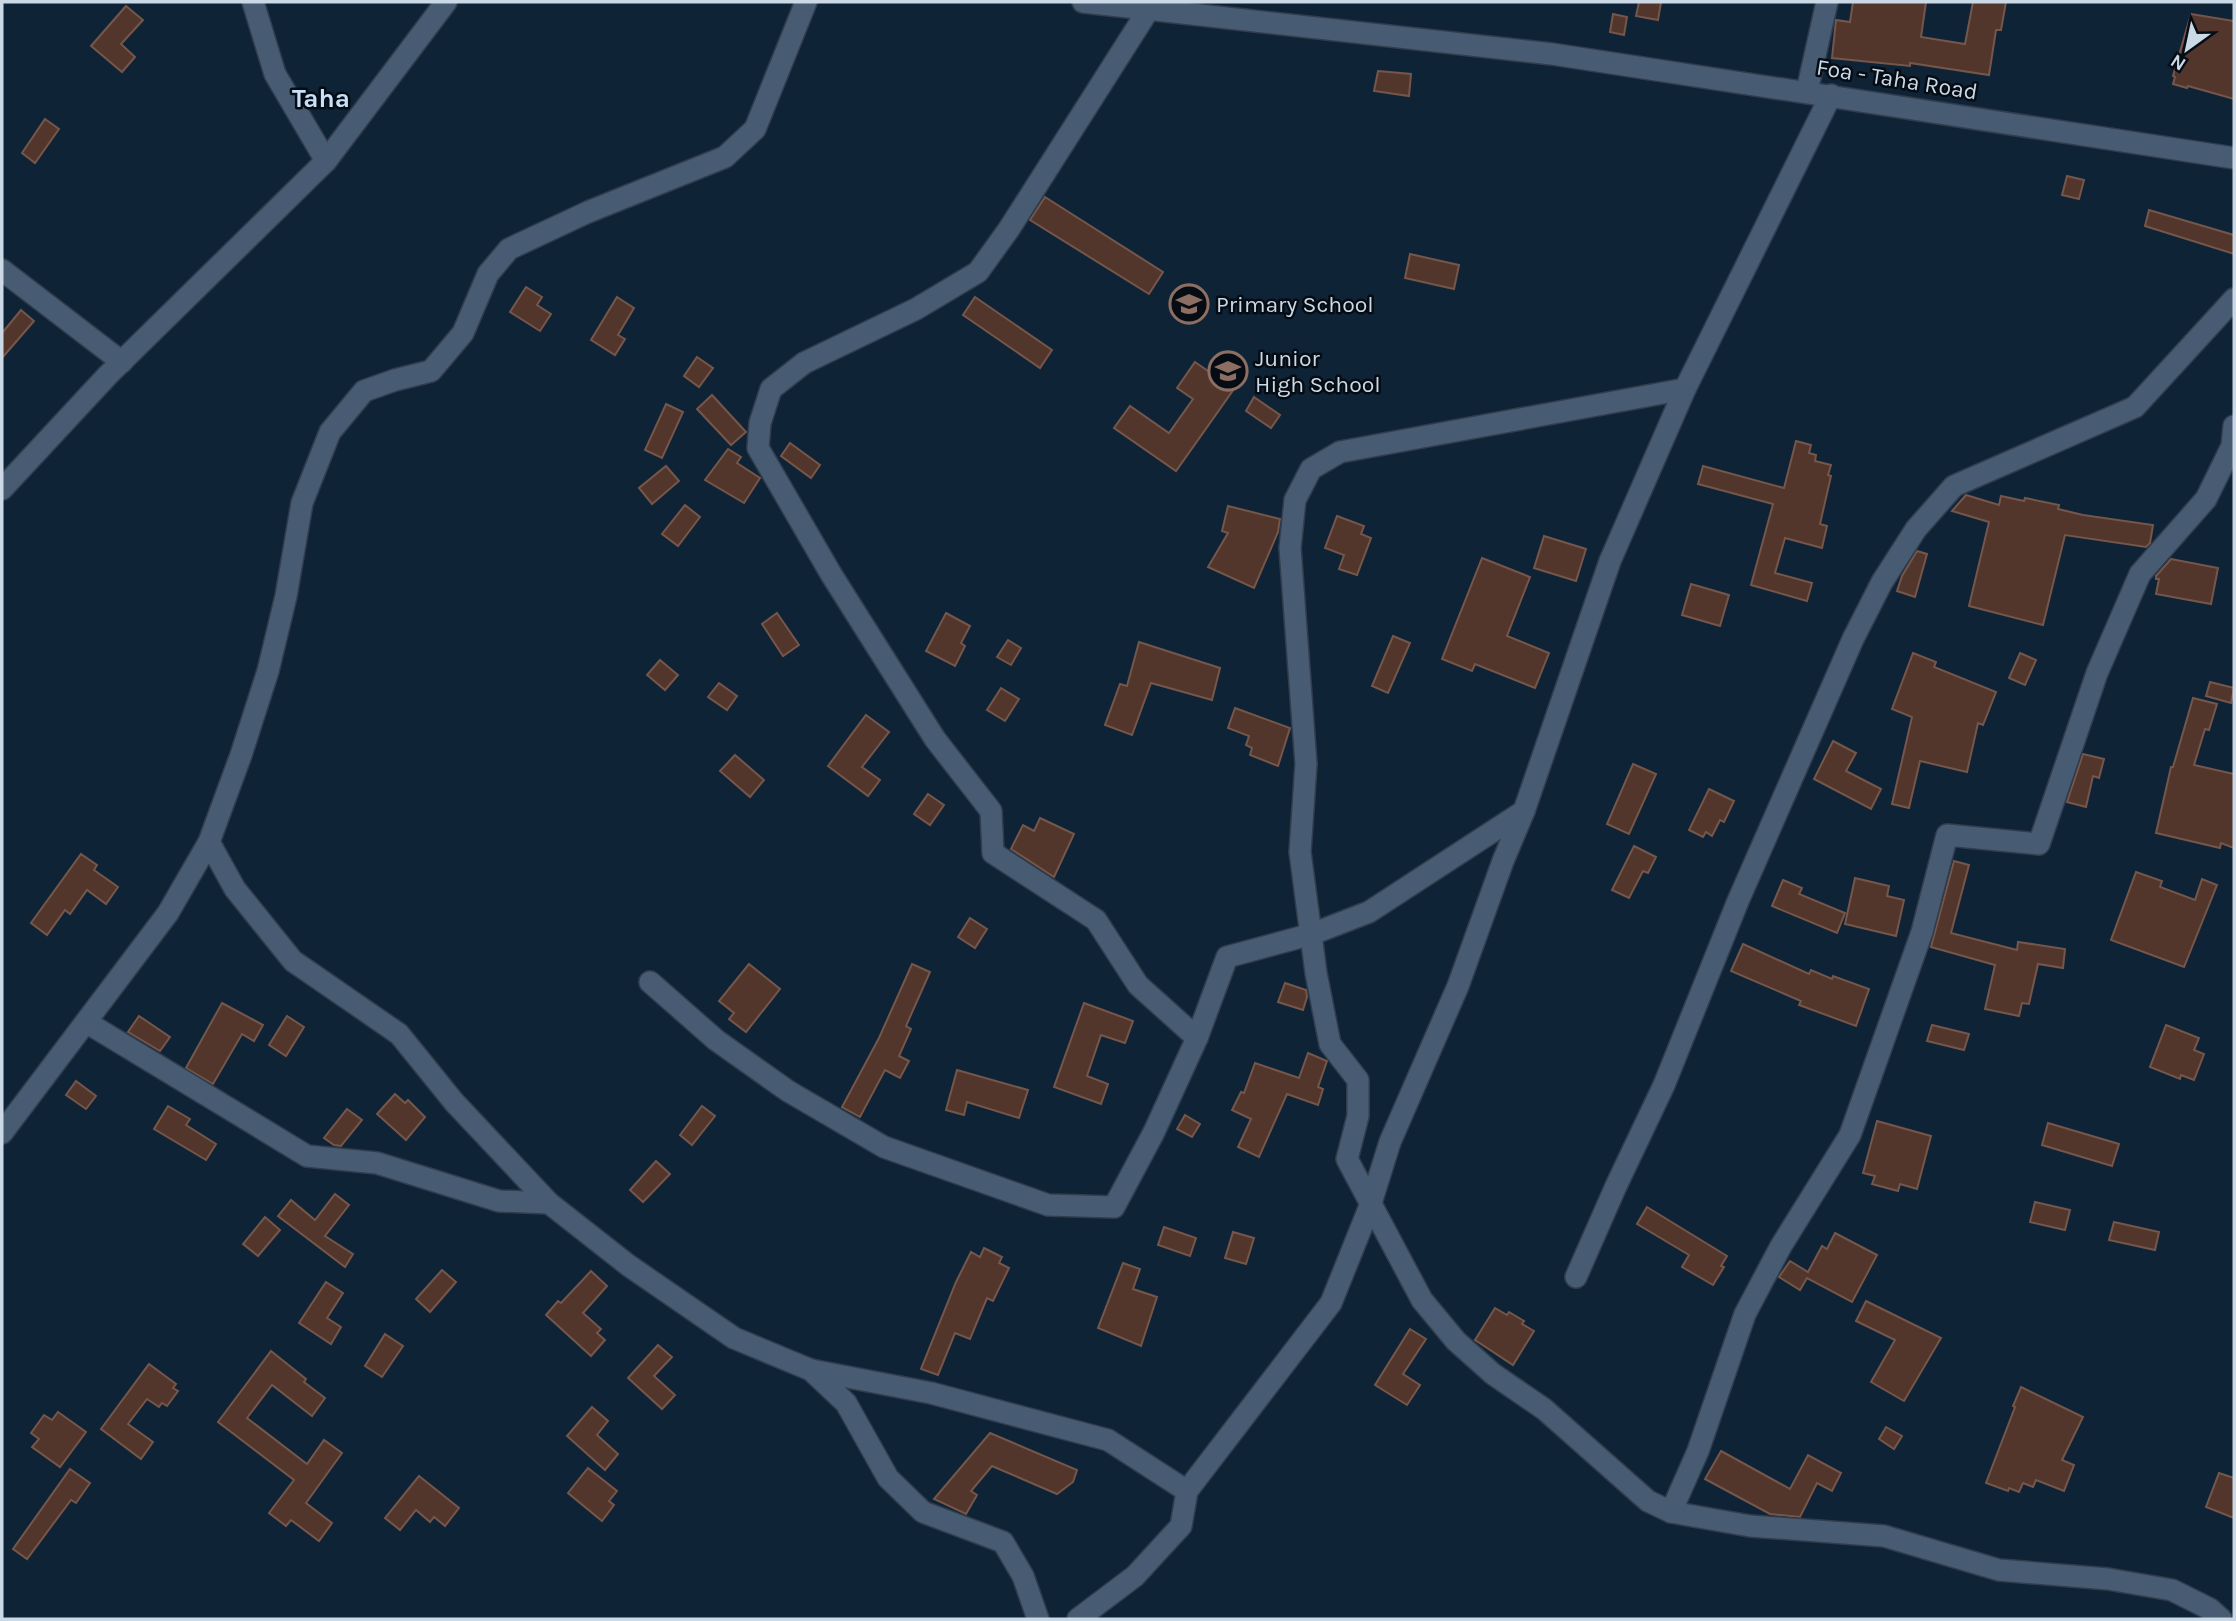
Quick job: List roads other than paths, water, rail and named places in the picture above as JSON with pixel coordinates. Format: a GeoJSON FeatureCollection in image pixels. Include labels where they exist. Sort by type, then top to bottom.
{"type":"FeatureCollection","features":[{"type":"Feature","properties":{"kind":"street"},"geometry":{"type":"LineString","coordinates":[[253,2],[275,74],[326,161]]}},
{"type":"Feature","properties":{"kind":"street"},"geometry":{"type":"LineString","coordinates":[[2,489],[122,362],[326,161],[446,2]]}},
{"type":"Feature","properties":{"kind":"street"},"geometry":{"type":"LineString","coordinates":[[2,1133],[168,912],[209,842],[268,671],[286,596],[302,503],[330,432],[364,391],[431,371],[463,333],[488,274],[509,249],[588,212],[725,157],[755,128],[806,2]]}},
{"type":"Feature","properties":{"kind":"street","name":"Foa - Taha Road"},"geometry":{"type":"LineString","coordinates":[[1083,2],[1149,9],[1223,10],[1552,54],[2234,158]]}},
{"type":"Feature","properties":{"kind":"street"},"geometry":{"type":"LineString","coordinates":[[1807,91],[1827,2]]}},
{"type":"Feature","properties":{"kind":"street"},"geometry":{"type":"LineString","coordinates":[[1149,9],[1009,229],[978,272],[916,309],[804,363],[772,389],[760,423],[758,448],[831,574],[935,739],[990,811],[993,853],[1096,920],[1138,985],[1197,1038]]}},
{"type":"Feature","properties":{"kind":"street"},"geometry":{"type":"LineString","coordinates":[[1078,1619],[1135,1576],[1181,1526],[1187,1491],[1331,1303],[1370,1206],[1390,1142],[1458,986],[1524,811],[1610,561],[1685,389],[1832,95]]}},
{"type":"Feature","properties":{"kind":"street"},"geometry":{"type":"LineString","coordinates":[[2,270],[122,362]]}},
{"type":"Feature","properties":{"kind":"street"},"geometry":{"type":"LineString","coordinates":[[1576,1277],[1664,1085],[1738,901],[1853,639],[1882,582],[1916,529],[1954,486],[2135,407],[2234,299]]}},
{"type":"Feature","properties":{"kind":"street"},"geometry":{"type":"LineString","coordinates":[[1685,389],[1340,452],[1311,469],[1295,500],[1290,548],[1306,764],[1300,852],[1316,973],[1330,1044],[1358,1080],[1358,1116],[1347,1159],[1422,1300],[1456,1342],[1493,1374],[1544,1409],[1648,1501],[1671,1512],[1750,1526],[1884,1536],[1999,1570],[2108,1579],[2172,1590],[2210,1609],[2221,1619]]}},
{"type":"Feature","properties":{"kind":"street"},"geometry":{"type":"LineString","coordinates":[[1671,1512],[1698,1451],[1745,1314],[1781,1246],[1850,1135],[1923,932],[1947,835],[2039,844],[2097,673],[2140,574],[2206,499],[2232,446],[2234,426]]}},
{"type":"Feature","properties":{"kind":"street"},"geometry":{"type":"LineString","coordinates":[[650,982],[716,1040],[788,1091],[884,1147],[1048,1205],[1114,1207],[1154,1132],[1197,1038],[1227,957],[1312,934],[1369,912],[1524,811]]}},
{"type":"Feature","properties":{"kind":"street"},"geometry":{"type":"LineString","coordinates":[[209,842],[234,889],[293,961],[399,1034],[454,1102],[549,1203],[628,1265],[734,1338],[811,1370],[931,1393],[1108,1440],[1187,1491]]}},
{"type":"Feature","properties":{"kind":"street"},"geometry":{"type":"LineString","coordinates":[[86,1023],[307,1156],[377,1163],[499,1202],[549,1203]]}},
{"type":"Feature","properties":{"kind":"street"},"geometry":{"type":"LineString","coordinates":[[811,1370],[846,1403],[888,1478],[923,1512],[1003,1542],[1023,1576],[1038,1619]]}},
{"type":"Feature","properties":{"kind":"place","name":"Primary School"},"geometry":{"type":"Point","coordinates":[1189,304]}},
{"type":"Feature","properties":{"kind":"place","name":"Junior High School"},"geometry":{"type":"Point","coordinates":[1228,371]}},
{"type":"Feature","properties":{"kind":"district","name":"Taha"},"geometry":{"type":"Point","coordinates":[321,98]}}]}
